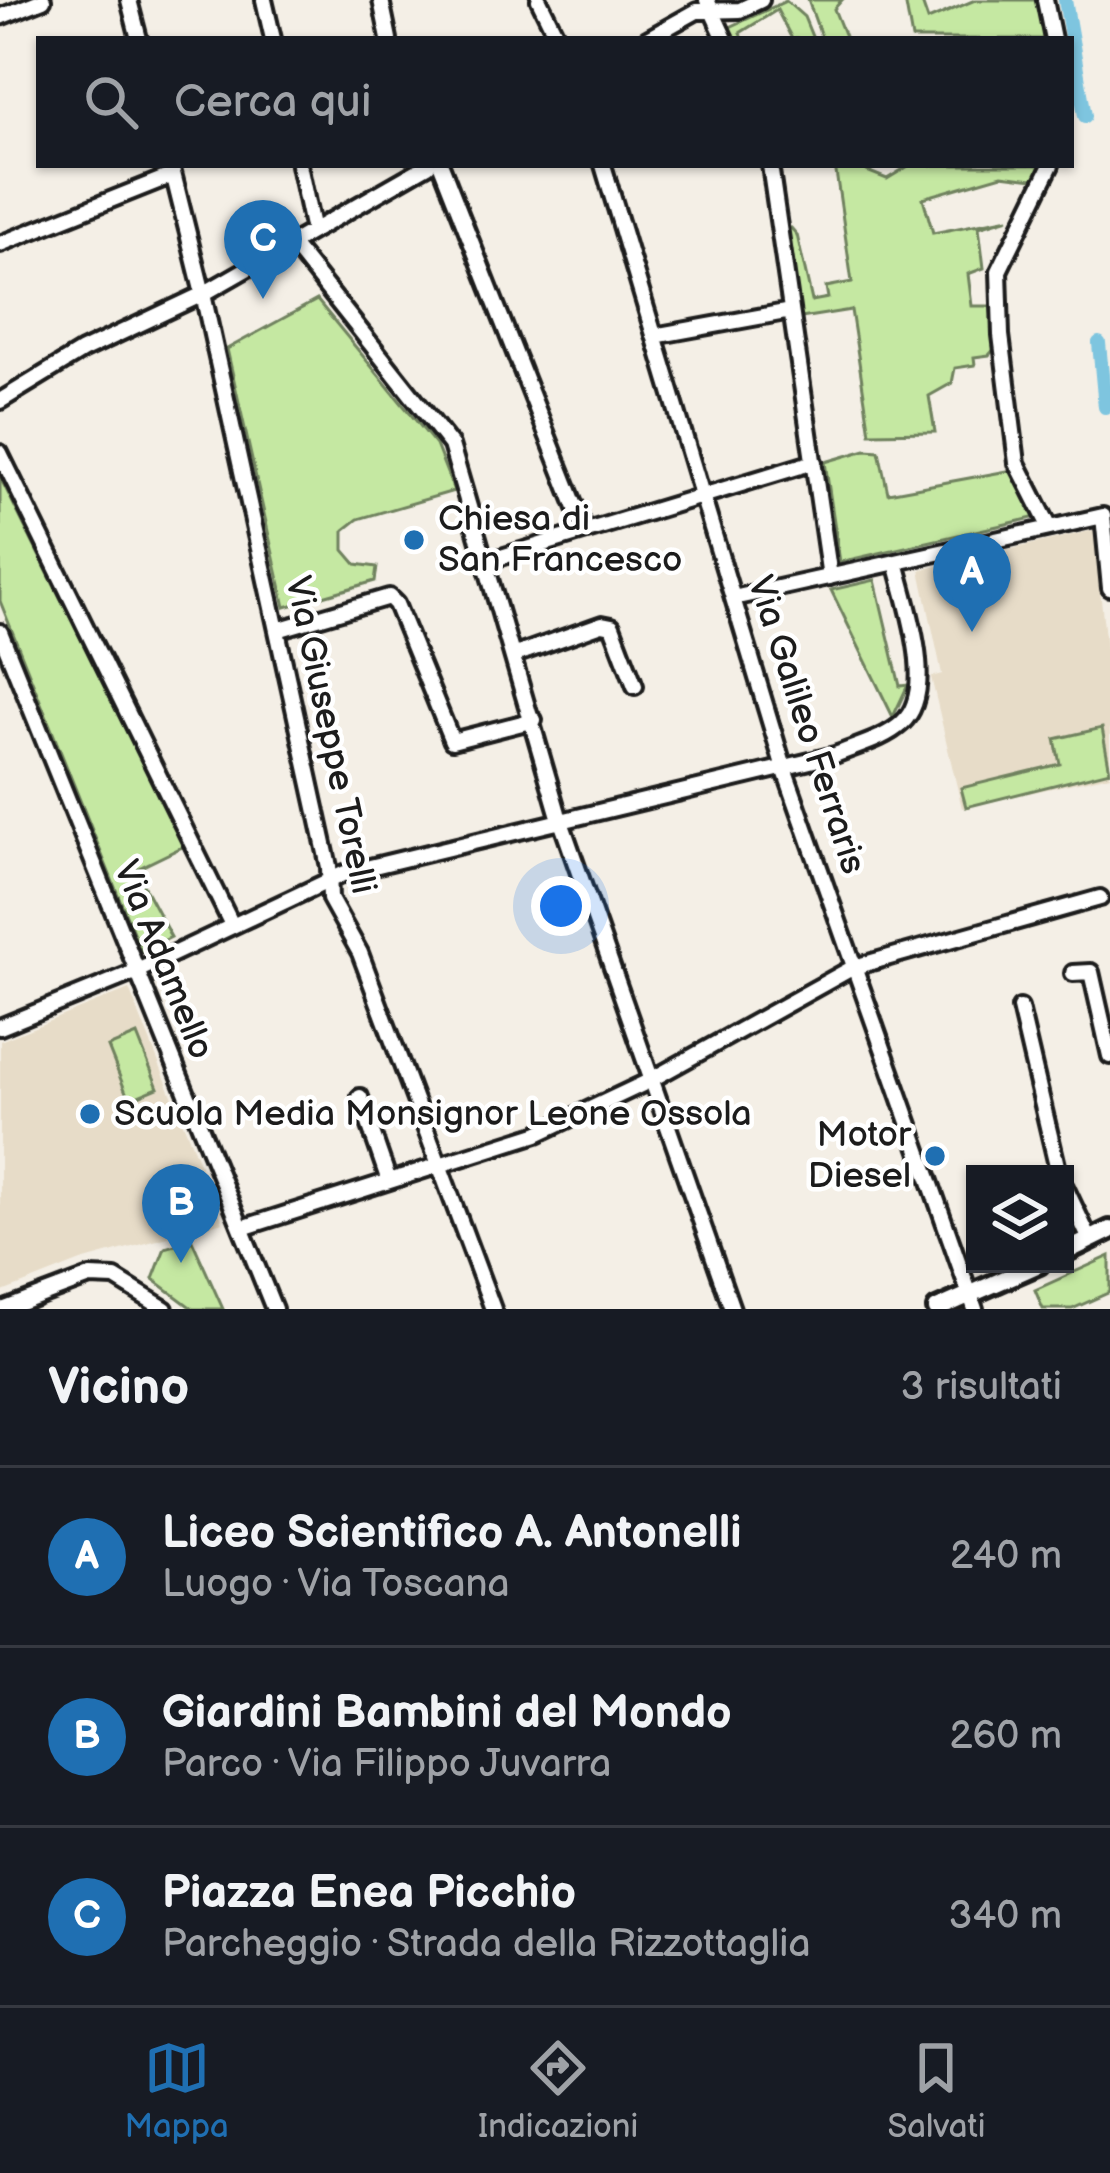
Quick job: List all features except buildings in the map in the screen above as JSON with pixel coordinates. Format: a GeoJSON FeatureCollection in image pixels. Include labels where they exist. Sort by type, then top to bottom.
{"type":"FeatureCollection","features":[{"type":"Feature","properties":{"kind":"main road"},"geometry":{"type":"LineString","coordinates":[[1074,1248],[1110,1230]]}},
{"type":"Feature","properties":{"kind":"main road"},"geometry":{"type":"LineString","coordinates":[[937,1309],[973,1303],[1025,1273]]}},
{"type":"Feature","properties":{"kind":"street"},"geometry":{"type":"LineString","coordinates":[[0,17],[44,0]]}},
{"type":"Feature","properties":{"kind":"street"},"geometry":{"type":"LineString","coordinates":[[129,0],[138,36]]}},
{"type":"Feature","properties":{"kind":"street"},"geometry":{"type":"LineString","coordinates":[[264,0],[272,36]]}},
{"type":"Feature","properties":{"kind":"street"},"geometry":{"type":"LineString","coordinates":[[381,0],[387,36]]}},
{"type":"Feature","properties":{"kind":"street"},"geometry":{"type":"LineString","coordinates":[[539,0],[557,36]]}},
{"type":"Feature","properties":{"kind":"street"},"geometry":{"type":"LineString","coordinates":[[652,36],[710,5],[740,10],[761,0]]}},
{"type":"Feature","properties":{"kind":"street"},"geometry":{"type":"LineString","coordinates":[[1046,0],[1052,36]]}},
{"type":"Feature","properties":{"kind":"street"},"geometry":{"type":"LineString","coordinates":[[710,5],[724,36]]}},
{"type":"Feature","properties":{"kind":"street"},"geometry":{"type":"LineString","coordinates":[[300,168],[313,231]]}},
{"type":"Feature","properties":{"kind":"street"},"geometry":{"type":"LineString","coordinates":[[0,401],[82,351],[203,294],[417,168]]}},
{"type":"Feature","properties":{"kind":"street"},"geometry":{"type":"LineString","coordinates":[[442,168],[585,531]]}},
{"type":"Feature","properties":{"kind":"street","name":"Via Galileo Ferraris"},"geometry":{"type":"LineString","coordinates":[[604,168],[784,768],[973,1303]]}},
{"type":"Feature","properties":{"kind":"street"},"geometry":{"type":"LineString","coordinates":[[770,168],[830,577]]}},
{"type":"Feature","properties":{"kind":"street"},"geometry":{"type":"LineString","coordinates":[[1050,168],[999,271],[1001,335],[1017,463],[1050,528]]}},
{"type":"Feature","properties":{"kind":"street"},"geometry":{"type":"LineString","coordinates":[[0,244],[172,170]]}},
{"type":"Feature","properties":{"kind":"street","name":"Via Giuseppe Torelli"},"geometry":{"type":"LineString","coordinates":[[172,170],[329,867],[330,899],[360,953],[493,1309]]}},
{"type":"Feature","properties":{"kind":"street"},"geometry":{"type":"LineString","coordinates":[[292,243],[451,445],[562,821],[732,1309]]}},
{"type":"Feature","properties":{"kind":"street"},"geometry":{"type":"LineString","coordinates":[[654,336],[791,311]]}},
{"type":"Feature","properties":{"kind":"street"},"geometry":{"type":"LineString","coordinates":[[0,453],[231,923]]}},
{"type":"Feature","properties":{"kind":"street"},"geometry":{"type":"LineString","coordinates":[[488,561],[814,462]]}},
{"type":"Feature","properties":{"kind":"street"},"geometry":{"type":"LineString","coordinates":[[733,598],[1103,516],[1110,588]]}},
{"type":"Feature","properties":{"kind":"street"},"geometry":{"type":"LineString","coordinates":[[0,1027],[135,972],[345,873],[835,755],[901,725],[914,708],[920,674],[896,562]]}},
{"type":"Feature","properties":{"kind":"street"},"geometry":{"type":"LineString","coordinates":[[277,630],[389,597],[396,604],[452,741],[534,721]]}},
{"type":"Feature","properties":{"kind":"street"},"geometry":{"type":"LineString","coordinates":[[515,655],[602,624],[612,626],[635,686]]}},
{"type":"Feature","properties":{"kind":"street","name":"Via Adamello"},"geometry":{"type":"LineString","coordinates":[[0,632],[274,1309]]}},
{"type":"Feature","properties":{"kind":"street"},"geometry":{"type":"LineString","coordinates":[[242,1228],[537,1134],[652,1078],[854,967],[1100,898]]}},
{"type":"Feature","properties":{"kind":"street"},"geometry":{"type":"LineString","coordinates":[[1073,973],[1091,972],[1110,1056]]}},
{"type":"Feature","properties":{"kind":"street"},"geometry":{"type":"LineString","coordinates":[[1020,1008],[1057,1165]]}},
{"type":"Feature","properties":{"kind":"street"},"geometry":{"type":"LineString","coordinates":[[360,1097],[389,1181]]}},
{"type":"Feature","properties":{"kind":"street"},"geometry":{"type":"LineString","coordinates":[[1074,1206],[1090,1240]]}},
{"type":"Feature","properties":{"kind":"street"},"geometry":{"type":"LineString","coordinates":[[4,1309],[90,1277],[115,1278],[165,1309]]}},
{"type":"Feature","properties":{"kind":"shaded area"},"geometry":{"type":"Polygon","coordinates":[[[1094,530],[1110,687],[1110,775],[962,808],[931,677],[942,674],[920,570],[1094,530]]]}},
{"type":"Feature","properties":{"kind":"shaded area","name":"Scuola Media Monsignor Leone Ossola"},"geometry":{"type":"Polygon","coordinates":[[[129,989],[223,1222],[81,1261],[0,1293],[0,1041],[129,989]]]}},
{"type":"Feature","properties":{"kind":"green space"},"geometry":{"type":"Polygon","coordinates":[[[808,0],[842,0],[834,9],[845,36],[821,36],[808,0]]]}},
{"type":"Feature","properties":{"kind":"green space"},"geometry":{"type":"Polygon","coordinates":[[[905,0],[921,0],[928,20],[975,0],[1039,0],[1045,36],[911,36],[905,0]]]}},
{"type":"Feature","properties":{"kind":"green space"},"geometry":{"type":"Polygon","coordinates":[[[786,1],[804,17],[812,36],[790,36],[777,10],[741,36],[732,36],[728,28],[786,1]]]}},
{"type":"Feature","properties":{"kind":"green space"},"geometry":{"type":"Polygon","coordinates":[[[835,168],[866,168],[887,179],[905,168],[1042,168],[1033,179],[1002,175],[923,198],[933,233],[1009,218],[979,227],[984,268],[968,274],[972,306],[990,306],[997,346],[989,355],[974,357],[975,365],[955,368],[952,383],[929,396],[935,432],[870,433],[851,310],[801,318],[786,229],[797,235],[812,301],[828,298],[826,287],[852,282],[835,168]]]}},
{"type":"Feature","properties":{"kind":"green space"},"geometry":{"type":"Polygon","coordinates":[[[317,300],[436,445],[454,491],[358,519],[344,530],[344,550],[356,564],[377,567],[375,581],[285,607],[227,349],[317,300]]]}},
{"type":"Feature","properties":{"kind":"green space"},"geometry":{"type":"Polygon","coordinates":[[[879,451],[888,493],[1013,470],[1037,517],[840,562],[825,462],[879,451]]]}},
{"type":"Feature","properties":{"kind":"green space"},"geometry":{"type":"Polygon","coordinates":[[[0,477],[184,846],[135,870],[171,937],[141,952],[0,601],[0,477]]]}},
{"type":"Feature","properties":{"kind":"green space"},"geometry":{"type":"Polygon","coordinates":[[[875,580],[900,686],[908,685],[893,717],[831,590],[875,580]]]}},
{"type":"Feature","properties":{"kind":"green space"},"geometry":{"type":"Polygon","coordinates":[[[1102,728],[1110,771],[966,807],[961,788],[1060,764],[1055,739],[1102,728]]]}},
{"type":"Feature","properties":{"kind":"green space"},"geometry":{"type":"Polygon","coordinates":[[[137,1035],[158,1088],[129,1100],[108,1047],[137,1035]]]}},
{"type":"Feature","properties":{"kind":"green space"},"geometry":{"type":"Polygon","coordinates":[[[192,1240],[223,1309],[193,1309],[153,1279],[165,1248],[192,1240]]]}},
{"type":"Feature","properties":{"kind":"green space"},"geometry":{"type":"Polygon","coordinates":[[[1110,1256],[1110,1292],[1072,1309],[1043,1309],[1035,1290],[1110,1256]]]}},
{"type":"Feature","properties":{"kind":"waterway"},"geometry":{"type":"LineString","coordinates":[[1065,0],[1071,36]]}},
{"type":"Feature","properties":{"kind":"waterway"},"geometry":{"type":"LineString","coordinates":[[1074,52],[1085,116]]}},
{"type":"Feature","properties":{"kind":"waterway"},"geometry":{"type":"LineString","coordinates":[[1099,343],[1105,407]]}},
{"type":"Feature","properties":{"kind":"place","name":"Piazza Enea Picchio"},"geometry":{"type":"Point","coordinates":[263,299]}},
{"type":"Feature","properties":{"kind":"place","name":"Chiesa di San Francesco"},"geometry":{"type":"Point","coordinates":[414,540]}},
{"type":"Feature","properties":{"kind":"place","name":"Liceo Scientifico A. Antonelli"},"geometry":{"type":"Point","coordinates":[972,632]}},
{"type":"Feature","properties":{"kind":"place","name":"Scuola Media Monsignor Leone Ossola"},"geometry":{"type":"Point","coordinates":[90,1114]}},
{"type":"Feature","properties":{"kind":"place","name":"Motor Diesel"},"geometry":{"type":"Point","coordinates":[935,1156]}},
{"type":"Feature","properties":{"kind":"place","name":"Giardini Bambini del Mondo"},"geometry":{"type":"Point","coordinates":[181,1263]}}]}
